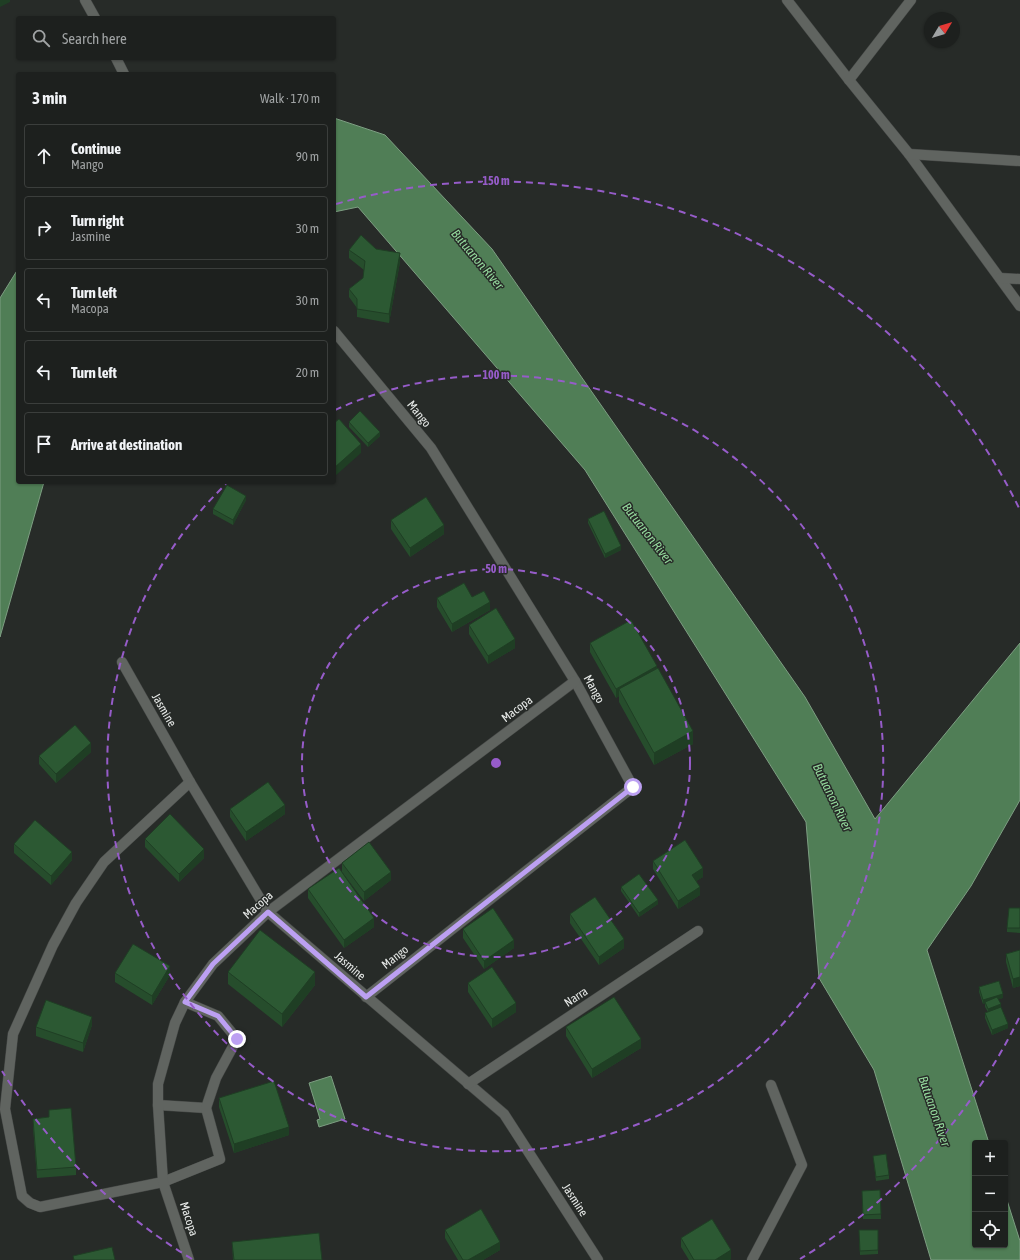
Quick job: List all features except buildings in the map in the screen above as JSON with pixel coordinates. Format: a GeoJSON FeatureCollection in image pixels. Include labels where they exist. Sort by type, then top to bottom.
{"type":"FeatureCollection","features":[{"type":"Feature","properties":{"kind":"street"},"geometry":{"type":"LineString","coordinates":[[85,0],[94,16]]}},
{"type":"Feature","properties":{"kind":"street"},"geometry":{"type":"LineString","coordinates":[[787,0],[848,80],[909,154],[1020,306]]}},
{"type":"Feature","properties":{"kind":"street"},"geometry":{"type":"LineString","coordinates":[[848,80],[910,0]]}},
{"type":"Feature","properties":{"kind":"street"},"geometry":{"type":"LineString","coordinates":[[117,60],[123,72]]}},
{"type":"Feature","properties":{"kind":"street"},"geometry":{"type":"LineString","coordinates":[[909,154],[1020,161]]}},
{"type":"Feature","properties":{"kind":"street"},"geometry":{"type":"LineString","coordinates":[[1000,278],[1020,278]]}},
{"type":"Feature","properties":{"kind":"street","name":"Mango"},"geometry":{"type":"LineString","coordinates":[[336,332],[431,448],[575,681],[633,787],[366,997]]}},
{"type":"Feature","properties":{"kind":"street","name":"Jasmine"},"geometry":{"type":"LineString","coordinates":[[122,662],[190,782],[268,912],[504,1114],[598,1260]]}},
{"type":"Feature","properties":{"kind":"street","name":"Macopa"},"geometry":{"type":"LineString","coordinates":[[189,1260],[163,1182],[158,1105],[158,1084],[175,1023],[185,1002],[213,964],[268,912],[575,681]]}},
{"type":"Feature","properties":{"kind":"street"},"geometry":{"type":"LineString","coordinates":[[185,1002],[218,1016],[237,1039],[216,1078],[206,1108],[220,1159],[163,1182],[40,1207],[30,1203],[22,1196],[5,1109],[13,1034],[53,945],[76,903],[104,862],[190,782]]}},
{"type":"Feature","properties":{"kind":"street","name":"Narra"},"geometry":{"type":"LineString","coordinates":[[468,1084],[698,931]]}},
{"type":"Feature","properties":{"kind":"street"},"geometry":{"type":"LineString","coordinates":[[752,1260],[802,1165],[771,1085]]}},
{"type":"Feature","properties":{"kind":"street"},"geometry":{"type":"LineString","coordinates":[[158,1105],[206,1108]]}},
{"type":"Feature","properties":{"kind":"water","name":"Butuanon River"},"geometry":{"type":"Polygon","coordinates":[[[336,119],[385,135],[492,249],[805,697],[875,819],[1020,643],[1020,800],[971,886],[927,950],[988,1140],[972,1140],[972,1248],[1008,1248],[1008,1203],[1020,1241],[1020,1260],[931,1260],[874,1070],[819,978],[806,822],[585,470],[358,207],[336,212],[336,119]]]}},
{"type":"Feature","properties":{"kind":"water"},"geometry":{"type":"Polygon","coordinates":[[[16,272],[16,484],[43,484],[0,637],[0,298],[16,272]]]}},
{"type":"Feature","properties":{"kind":"water"},"geometry":{"type":"Polygon","coordinates":[[[331,1076],[345,1119],[319,1127],[317,1120],[320,1119],[309,1083],[331,1076]]]}},
{"type":"Feature","properties":{"kind":"route"},"geometry":{"type":"LineString","coordinates":[[237,1039],[218,1016],[185,1002],[213,964],[268,912],[366,997],[633,787]]}}]}
